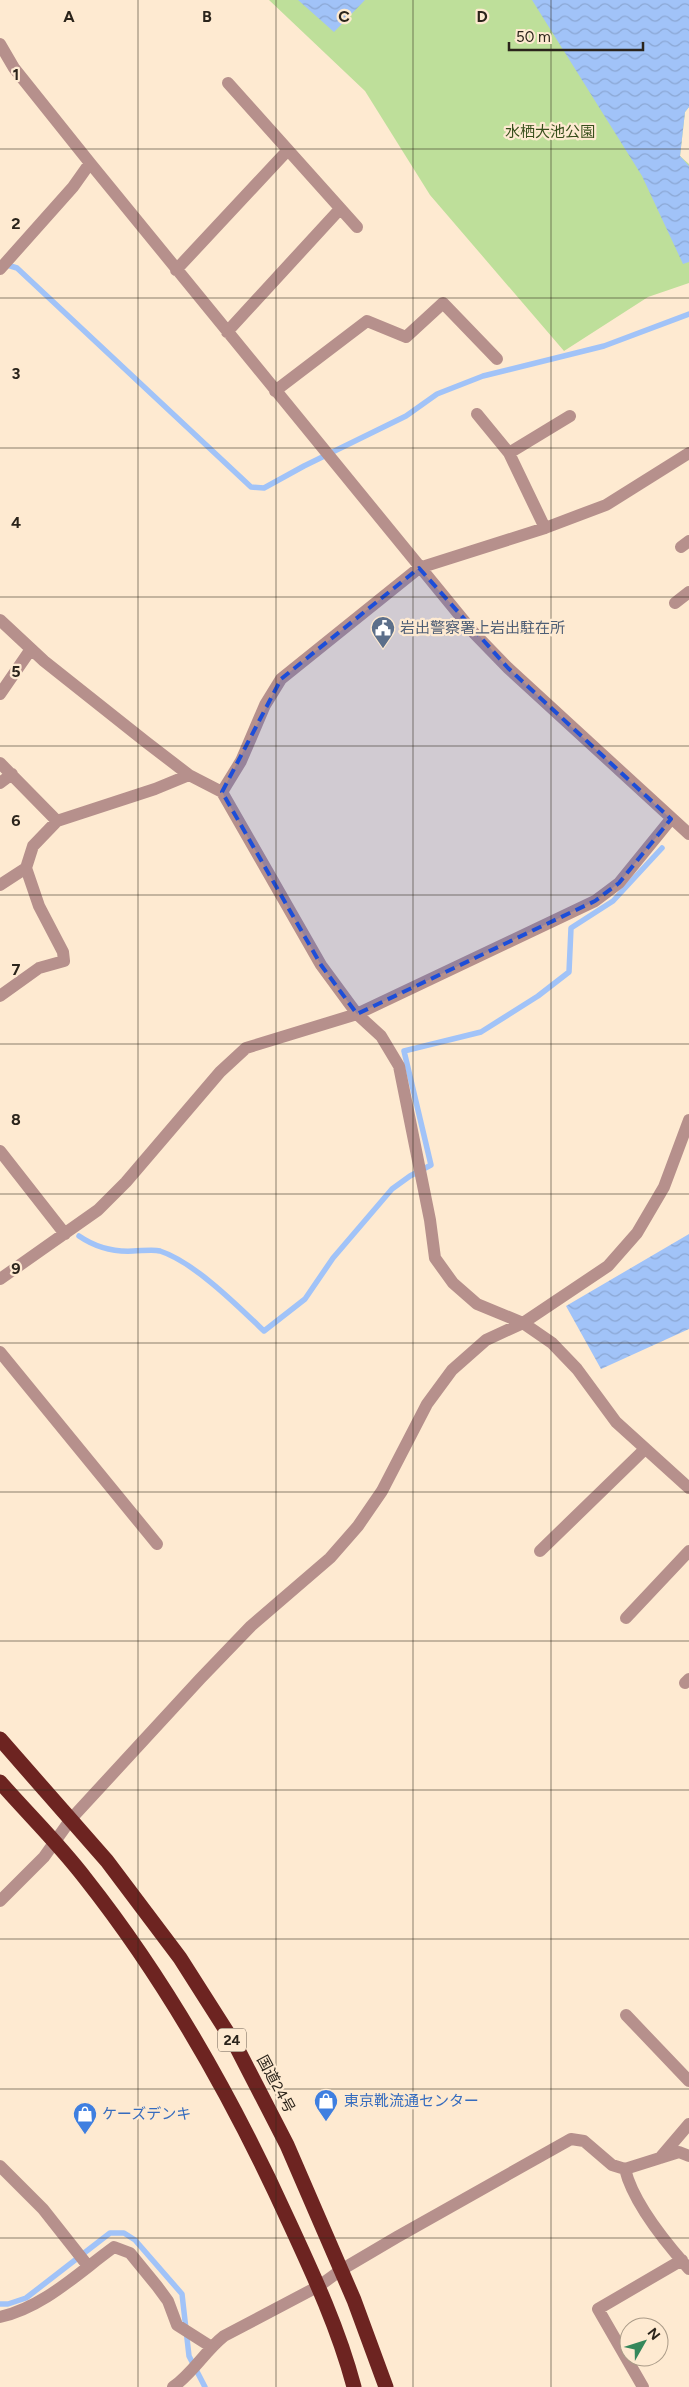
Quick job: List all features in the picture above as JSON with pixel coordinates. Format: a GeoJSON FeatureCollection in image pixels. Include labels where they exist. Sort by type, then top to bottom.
{"type":"FeatureCollection","features":[{"type":"Feature","properties":{"kind":"highway","name":"国道24号"},"geometry":{"type":"LineString","coordinates":[[0,1738],[107,1861],[180,1958],[236,2046],[288,2145],[354,2300],[386,2387]]}},
{"type":"Feature","properties":{"kind":"highway","name":"24"},"geometry":{"type":"LineString","coordinates":[[0,1782],[86,1878],[153,1971],[209,2064],[261,2160],[319,2286],[347,2361],[354,2387]]}},
{"type":"Feature","properties":{"kind":"street"},"geometry":{"type":"LineString","coordinates":[[0,44],[14,68],[176,270],[474,633],[508,668],[689,834]]}},
{"type":"Feature","properties":{"kind":"street"},"geometry":{"type":"LineString","coordinates":[[228,83],[357,227]]}},
{"type":"Feature","properties":{"kind":"street"},"geometry":{"type":"LineString","coordinates":[[176,270],[288,150]]}},
{"type":"Feature","properties":{"kind":"street"},"geometry":{"type":"LineString","coordinates":[[0,269],[73,188],[90,163]]}},
{"type":"Feature","properties":{"kind":"street"},"geometry":{"type":"LineString","coordinates":[[227,332],[340,208]]}},
{"type":"Feature","properties":{"kind":"street"},"geometry":{"type":"LineString","coordinates":[[275,391],[367,321],[406,337],[443,304],[497,359]]}},
{"type":"Feature","properties":{"kind":"street"},"geometry":{"type":"LineString","coordinates":[[476,414],[508,453],[545,528]]}},
{"type":"Feature","properties":{"kind":"street"},"geometry":{"type":"LineString","coordinates":[[508,453],[570,416]]}},
{"type":"Feature","properties":{"kind":"street"},"geometry":{"type":"LineString","coordinates":[[222,792],[241,760],[265,705],[281,679],[419,568],[545,528],[606,505],[687,458]]}},
{"type":"Feature","properties":{"kind":"street"},"geometry":{"type":"LineString","coordinates":[[675,603],[689,592]]}},
{"type":"Feature","properties":{"kind":"street"},"geometry":{"type":"LineString","coordinates":[[0,620],[31,648],[189,775],[222,792],[321,965],[357,1014],[381,1036],[399,1066],[430,1220],[435,1258],[453,1283],[477,1304],[522,1323],[558,1349],[577,1369],[616,1422],[644,1450],[689,1488]]}},
{"type":"Feature","properties":{"kind":"street"},"geometry":{"type":"LineString","coordinates":[[0,694],[31,648]]}},
{"type":"Feature","properties":{"kind":"street"},"geometry":{"type":"LineString","coordinates":[[0,763],[57,821]]}},
{"type":"Feature","properties":{"kind":"street"},"geometry":{"type":"LineString","coordinates":[[0,783],[12,774]]}},
{"type":"Feature","properties":{"kind":"street"},"geometry":{"type":"LineString","coordinates":[[0,996],[39,968],[64,960],[63,952],[40,906],[26,868],[33,846],[57,821],[155,790],[189,775]]}},
{"type":"Feature","properties":{"kind":"street"},"geometry":{"type":"LineString","coordinates":[[0,1279],[98,1210],[126,1182],[201,1092],[246,1048],[357,1014],[595,901],[619,883],[671,818]]}},
{"type":"Feature","properties":{"kind":"street"},"geometry":{"type":"LineString","coordinates":[[0,885],[26,868]]}},
{"type":"Feature","properties":{"kind":"street"},"geometry":{"type":"LineString","coordinates":[[0,1900],[44,1857],[72,1819],[251,1626],[330,1558],[358,1526],[382,1492],[427,1404],[452,1370],[486,1340],[522,1323],[608,1266],[637,1233],[664,1187],[689,1120]]}},
{"type":"Feature","properties":{"kind":"street"},"geometry":{"type":"LineString","coordinates":[[0,1151],[65,1234]]}},
{"type":"Feature","properties":{"kind":"street"},"geometry":{"type":"LineString","coordinates":[[0,1352],[157,1544]]}},
{"type":"Feature","properties":{"kind":"street"},"geometry":{"type":"LineString","coordinates":[[540,1551],[644,1450]]}},
{"type":"Feature","properties":{"kind":"street"},"geometry":{"type":"LineString","coordinates":[[626,1618],[689,1551]]}},
{"type":"Feature","properties":{"kind":"street"},"geometry":{"type":"LineString","coordinates":[[626,2015],[689,2081]]}},
{"type":"Feature","properties":{"kind":"street"},"geometry":{"type":"LineString","coordinates":[[660,2158],[689,2124]]}},
{"type":"Feature","properties":{"kind":"street"},"geometry":{"type":"LineString","coordinates":[[173,2387],[186,2378],[210,2346],[224,2336],[319,2286],[341,2270],[571,2139],[584,2141],[612,2165],[625,2169],[679,2152],[689,2156]]}},
{"type":"Feature","properties":{"kind":"street"},"geometry":{"type":"LineString","coordinates":[[0,2166],[43,2209],[86,2263]]}},
{"type":"Feature","properties":{"kind":"street"},"geometry":{"type":"LineString","coordinates":[[625,2169],[629,2187],[685,2264],[598,2309],[642,2387]]}},
{"type":"Feature","properties":{"kind":"street"},"geometry":{"type":"LineString","coordinates":[[0,2317],[18,2313],[48,2296],[86,2263],[114,2247],[130,2254],[168,2301],[177,2325],[210,2346]]}},
{"type":"Feature","properties":{"kind":"highlighted area"},"geometry":{"type":"Polygon","coordinates":[[[419,568],[508,668],[671,819],[619,883],[595,901],[357,1014],[321,965],[222,792],[281,679],[419,568]]]}},
{"type":"Feature","properties":{"kind":"green space","name":"水栖大池公園"},"geometry":{"type":"Polygon","coordinates":[[[269,0],[689,0],[689,107],[685,112],[680,156],[689,164],[689,283],[648,297],[564,351],[430,195],[365,91],[269,0]]]}},
{"type":"Feature","properties":{"kind":"water"},"geometry":{"type":"Polygon","coordinates":[[[298,0],[365,0],[334,32],[298,0]]]}},
{"type":"Feature","properties":{"kind":"water"},"geometry":{"type":"Polygon","coordinates":[[[532,0],[689,0],[689,107],[685,112],[680,156],[689,166],[689,262],[683,264],[642,176],[532,0]]]}},
{"type":"Feature","properties":{"kind":"water"},"geometry":{"type":"Polygon","coordinates":[[[689,1234],[689,1329],[601,1369],[566,1306],[689,1234]]]}},
{"type":"Feature","properties":{"kind":"waterway"},"geometry":{"type":"LineString","coordinates":[[4,264],[17,268],[251,487],[264,488],[304,466],[406,416],[437,394],[483,376],[604,346],[689,314]]}},
{"type":"Feature","properties":{"kind":"waterway"},"geometry":{"type":"LineString","coordinates":[[79,1236],[98,1246],[112,1250],[157,1250],[173,1257],[215,1286],[264,1331],[305,1299],[333,1258],[392,1189],[410,1176],[431,1165],[404,1051],[481,1032],[538,996],[569,972],[571,928],[613,901],[662,848]]}},
{"type":"Feature","properties":{"kind":"waterway"},"geometry":{"type":"LineString","coordinates":[[0,2304],[8,2304],[26,2298],[110,2233],[124,2233],[135,2240],[182,2294],[189,2356],[205,2387]]}},
{"type":"Feature","properties":{"kind":"place","name":"岩出警察署上岩出駐在所"},"geometry":{"type":"Point","coordinates":[383,649]}},
{"type":"Feature","properties":{"kind":"place","name":"東京靴流通センター"},"geometry":{"type":"Point","coordinates":[326,2122]}},
{"type":"Feature","properties":{"kind":"place","name":"ケーズデンキ"},"geometry":{"type":"Point","coordinates":[85,2135]}}]}
